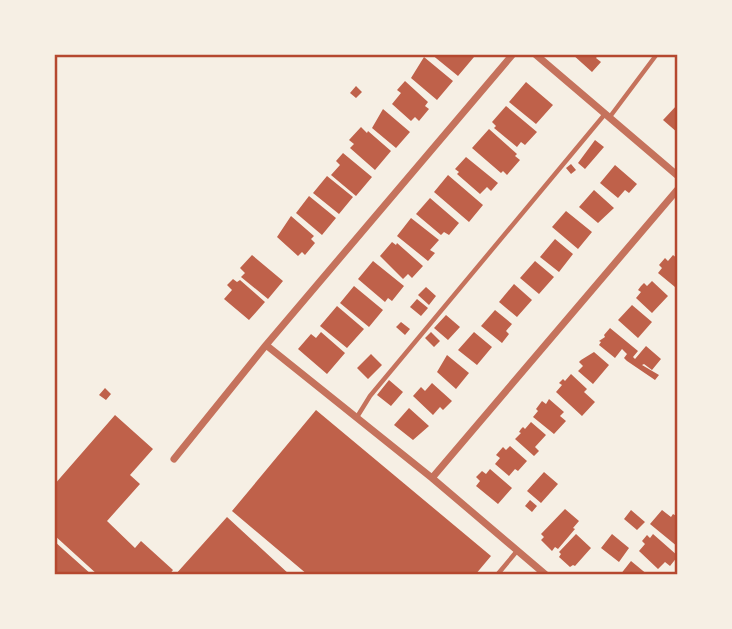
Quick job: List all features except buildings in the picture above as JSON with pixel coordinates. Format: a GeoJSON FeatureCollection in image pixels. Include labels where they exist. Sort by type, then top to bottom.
{"type":"FeatureCollection","features":[{"type":"Feature","properties":{"kind":"street"},"geometry":{"type":"LineString","coordinates":[[174,459],[266,345],[513,54]]}},
{"type":"Feature","properties":{"kind":"street"},"geometry":{"type":"LineString","coordinates":[[535,54],[678,176]]}},
{"type":"Feature","properties":{"kind":"street"},"geometry":{"type":"LineString","coordinates":[[432,478],[678,189]]}},
{"type":"Feature","properties":{"kind":"street"},"geometry":{"type":"LineString","coordinates":[[266,345],[432,478],[546,575]]}},
{"type":"Feature","properties":{"kind":"lane"},"geometry":{"type":"LineString","coordinates":[[356,418],[370,396],[657,54]]}},
{"type":"Feature","properties":{"kind":"lane"},"geometry":{"type":"LineString","coordinates":[[496,575],[517,550]]}}]}
